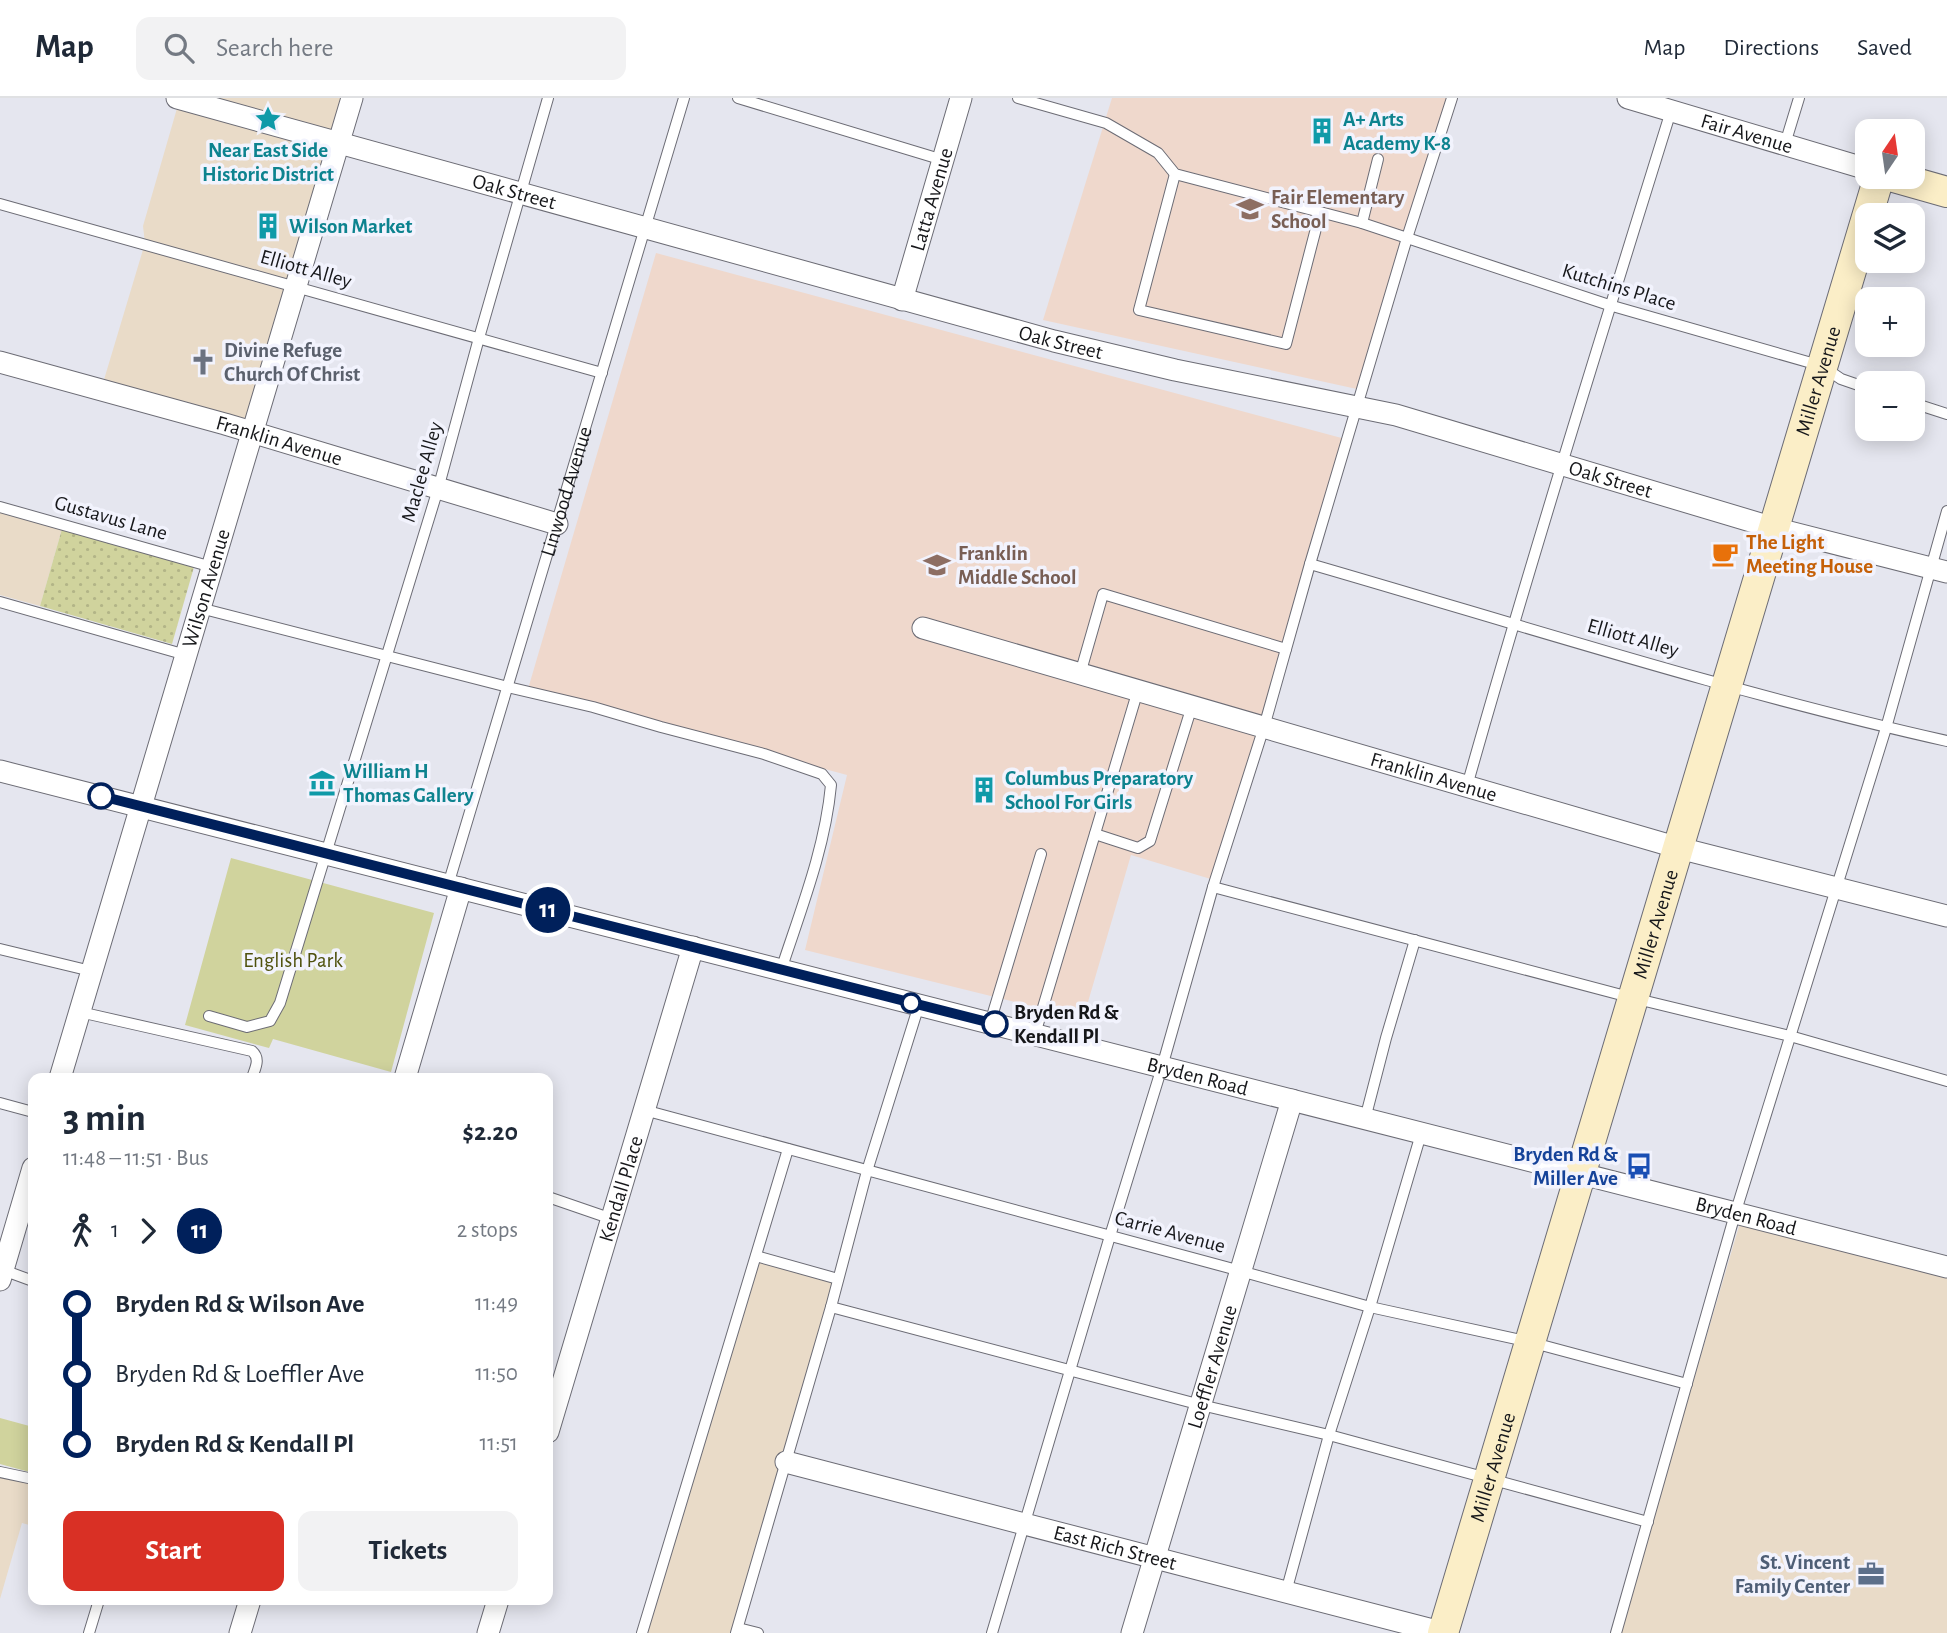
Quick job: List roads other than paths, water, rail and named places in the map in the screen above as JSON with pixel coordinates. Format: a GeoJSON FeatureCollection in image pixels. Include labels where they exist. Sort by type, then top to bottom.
{"type":"FeatureCollection","features":[{"type":"Feature","properties":{"kind":"street","name":"Wilson Avenue"},"geometry":{"type":"LineString","coordinates":[[62,1073],[352,98]]}},
{"type":"Feature","properties":{"kind":"street","name":"Latta Avenue"},"geometry":{"type":"LineString","coordinates":[[902,300],[961,98]]}},
{"type":"Feature","properties":{"kind":"street","name":"Fair Avenue"},"geometry":{"type":"LineString","coordinates":[[1628,98],[1855,165]]}},
{"type":"Feature","properties":{"kind":"street","name":"Oak Street"},"geometry":{"type":"LineString","coordinates":[[184,99],[1054,341],[1175,370],[1396,415],[1774,528],[1939,570]]}},
{"type":"Feature","properties":{"kind":"street"},"geometry":{"type":"LineString","coordinates":[[1925,182],[1945,186]]}},
{"type":"Feature","properties":{"kind":"street","name":"Miller Avenue"},"geometry":{"type":"LineString","coordinates":[[1443,1633],[1875,189]]}},
{"type":"Feature","properties":{"kind":"street","name":"Franklin Avenue"},"geometry":{"type":"LineString","coordinates":[[0,362],[557,524]]}},
{"type":"Feature","properties":{"kind":"street","name":"Franklin Avenue"},"geometry":{"type":"LineString","coordinates":[[923,628],[1679,848],[1947,916]]}},
{"type":"Feature","properties":{"kind":"street","name":"Bryden Road"},"geometry":{"type":"LineString","coordinates":[[0,771],[1947,1267]]}},
{"type":"Feature","properties":{"kind":"street","name":"Linwood Avenue"},"geometry":{"type":"LineString","coordinates":[[406,1073],[455,886]]}},
{"type":"Feature","properties":{"kind":"street","name":"Kendall Place"},"geometry":{"type":"LineString","coordinates":[[553,1415],[693,947]]}},
{"type":"Feature","properties":{"kind":"street","name":"Loeffler Avenue"},"geometry":{"type":"LineString","coordinates":[[1132,1633],[1292,1100]]}},
{"type":"Feature","properties":{"kind":"street"},"geometry":{"type":"LineString","coordinates":[[1,1273],[28,1184]]}},
{"type":"Feature","properties":{"kind":"street","name":"East Rich Street"},"geometry":{"type":"LineString","coordinates":[[786,1462],[1443,1633]]}},
{"type":"Feature","properties":{"kind":"street"},"geometry":{"type":"LineString","coordinates":[[240,1633],[248,1605]]}},
{"type":"Feature","properties":{"kind":"street"},"geometry":{"type":"LineString","coordinates":[[488,1633],[496,1605]]}},
{"type":"Feature","properties":{"kind":"lane","name":"Maclee Alley"},"geometry":{"type":"LineString","coordinates":[[209,1016],[247,1027],[270,1021],[280,1003],[438,489],[548,98]]}},
{"type":"Feature","properties":{"kind":"lane","name":"Linwood Avenue"},"geometry":{"type":"LineString","coordinates":[[455,886],[508,687],[684,98]]}},
{"type":"Feature","properties":{"kind":"lane"},"geometry":{"type":"LineString","coordinates":[[738,98],[943,159]]}},
{"type":"Feature","properties":{"kind":"lane"},"geometry":{"type":"LineString","coordinates":[[1018,98],[1107,123],[1158,153],[1175,174],[1139,310],[1286,344],[1320,213]]}},
{"type":"Feature","properties":{"kind":"lane"},"geometry":{"type":"LineString","coordinates":[[992,1633],[1162,1067],[1213,887],[1264,727],[1407,238],[1452,98]]}},
{"type":"Feature","properties":{"kind":"lane"},"geometry":{"type":"LineString","coordinates":[[1785,144],[1799,98]]}},
{"type":"Feature","properties":{"kind":"lane"},"geometry":{"type":"LineString","coordinates":[[1467,786],[1609,305],[1671,111]]}},
{"type":"Feature","properties":{"kind":"lane"},"geometry":{"type":"LineString","coordinates":[[1362,223],[1378,159]]}},
{"type":"Feature","properties":{"kind":"lane","name":"Kutchins Place"},"geometry":{"type":"LineString","coordinates":[[1175,174],[1362,223],[1609,305],[1822,366],[1841,379],[1855,384]]}},
{"type":"Feature","properties":{"kind":"lane","name":"Elliott Alley"},"geometry":{"type":"LineString","coordinates":[[0,204],[602,373]]}},
{"type":"Feature","properties":{"kind":"lane"},"geometry":{"type":"LineString","coordinates":[[1925,407],[1947,414]]}},
{"type":"Feature","properties":{"kind":"lane","name":"Gustavus Lane"},"geometry":{"type":"LineString","coordinates":[[0,507],[212,567]]}},
{"type":"Feature","properties":{"kind":"lane"},"geometry":{"type":"LineString","coordinates":[[1616,1633],[1735,1214],[1886,727],[1939,570],[1947,511]]}},
{"type":"Feature","properties":{"kind":"lane","name":"Elliott Alley"},"geometry":{"type":"LineString","coordinates":[[1310,564],[1727,685],[1947,741]]}},
{"type":"Feature","properties":{"kind":"lane"},"geometry":{"type":"LineString","coordinates":[[1080,674],[1103,594],[1286,649]]}},
{"type":"Feature","properties":{"kind":"lane"},"geometry":{"type":"LineString","coordinates":[[0,601],[186,655]]}},
{"type":"Feature","properties":{"kind":"lane"},"geometry":{"type":"LineString","coordinates":[[200,608],[593,707],[764,754],[822,774],[831,785],[828,815],[781,970]]}},
{"type":"Feature","properties":{"kind":"lane"},"geometry":{"type":"LineString","coordinates":[[1035,1034],[1138,690]]}},
{"type":"Feature","properties":{"kind":"lane"},"geometry":{"type":"LineString","coordinates":[[1095,834],[1138,848],[1150,841],[1192,706]]}},
{"type":"Feature","properties":{"kind":"lane"},"geometry":{"type":"LineString","coordinates":[[990,1023],[1041,854]]}},
{"type":"Feature","properties":{"kind":"lane"},"geometry":{"type":"LineString","coordinates":[[1213,887],[1790,1037],[1947,1081]]}},
{"type":"Feature","properties":{"kind":"lane"},"geometry":{"type":"LineString","coordinates":[[1365,1119],[1415,940]]}},
{"type":"Feature","properties":{"kind":"lane"},"geometry":{"type":"LineString","coordinates":[[0,949],[91,971]]}},
{"type":"Feature","properties":{"kind":"lane"},"geometry":{"type":"LineString","coordinates":[[758,1633],[737,1630],[831,1307],[867,1171],[919,1005]]}},
{"type":"Feature","properties":{"kind":"lane"},"geometry":{"type":"LineString","coordinates":[[80,1012],[252,1051],[258,1061],[254,1073]]}},
{"type":"Feature","properties":{"kind":"lane"},"geometry":{"type":"LineString","coordinates":[[0,1103],[28,1111]]}},
{"type":"Feature","properties":{"kind":"lane","name":"Carrie Avenue"},"geometry":{"type":"LineString","coordinates":[[644,1110],[1370,1307],[1530,1342],[1687,1384]]}},
{"type":"Feature","properties":{"kind":"lane"},"geometry":{"type":"LineString","coordinates":[[1286,1592],[1329,1434],[1421,1133]]}},
{"type":"Feature","properties":{"kind":"lane"},"geometry":{"type":"LineString","coordinates":[[642,1633],[788,1149]]}},
{"type":"Feature","properties":{"kind":"lane"},"geometry":{"type":"LineString","coordinates":[[553,1199],[612,1219]]}},
{"type":"Feature","properties":{"kind":"lane"},"geometry":{"type":"LineString","coordinates":[[756,1256],[838,1279]]}},
{"type":"Feature","properties":{"kind":"lane"},"geometry":{"type":"LineString","coordinates":[[1,1273],[28,1280]]}},
{"type":"Feature","properties":{"kind":"lane"},"geometry":{"type":"LineString","coordinates":[[831,1307],[1201,1405],[1329,1434],[1648,1522]]}},
{"type":"Feature","properties":{"kind":"lane"},"geometry":{"type":"LineString","coordinates":[[0,1472],[28,1478]]}},
{"type":"Feature","properties":{"kind":"lane"},"geometry":{"type":"LineString","coordinates":[[89,1633],[97,1605]]}},
{"type":"Feature","properties":{"kind":"place","name":"Near East Side Historic District"},"geometry":{"type":"Point","coordinates":[268,119]}},
{"type":"Feature","properties":{"kind":"place","name":"A+ Arts Academy K-8"},"geometry":{"type":"Point","coordinates":[1322,131]}},
{"type":"Feature","properties":{"kind":"place","name":"Fair Elementary School"},"geometry":{"type":"Point","coordinates":[1250,209]}},
{"type":"Feature","properties":{"kind":"place","name":"Wilson Market"},"geometry":{"type":"Point","coordinates":[268,226]}},
{"type":"Feature","properties":{"kind":"place","name":"Divine Refuge Church Of Christ"},"geometry":{"type":"Point","coordinates":[203,362]}},
{"type":"Feature","properties":{"kind":"place","name":"The Light Meeting House"},"geometry":{"type":"Point","coordinates":[1725,554]}},
{"type":"Feature","properties":{"kind":"place","name":"Franklin Middle School"},"geometry":{"type":"Point","coordinates":[937,565]}},
{"type":"Feature","properties":{"kind":"place","name":"William H Thomas Gallery"},"geometry":{"type":"Point","coordinates":[322,783]}},
{"type":"Feature","properties":{"kind":"place","name":"Columbus Preparatory School For Girls"},"geometry":{"type":"Point","coordinates":[984,790]}},
{"type":"Feature","properties":{"kind":"place","name":"Bryden Rd & Kendall Pl"},"geometry":{"type":"Point","coordinates":[995,1024]}},
{"type":"Feature","properties":{"kind":"place","name":"Bryden Rd & Miller Ave"},"geometry":{"type":"Point","coordinates":[1639,1166]}},
{"type":"Feature","properties":{"kind":"place","name":"St. Vincent Family Center"},"geometry":{"type":"Point","coordinates":[1871,1574]}},
{"type":"Feature","properties":{"kind":"park label","name":"English Park"},"geometry":{"type":"Point","coordinates":[293,960]}}]}
